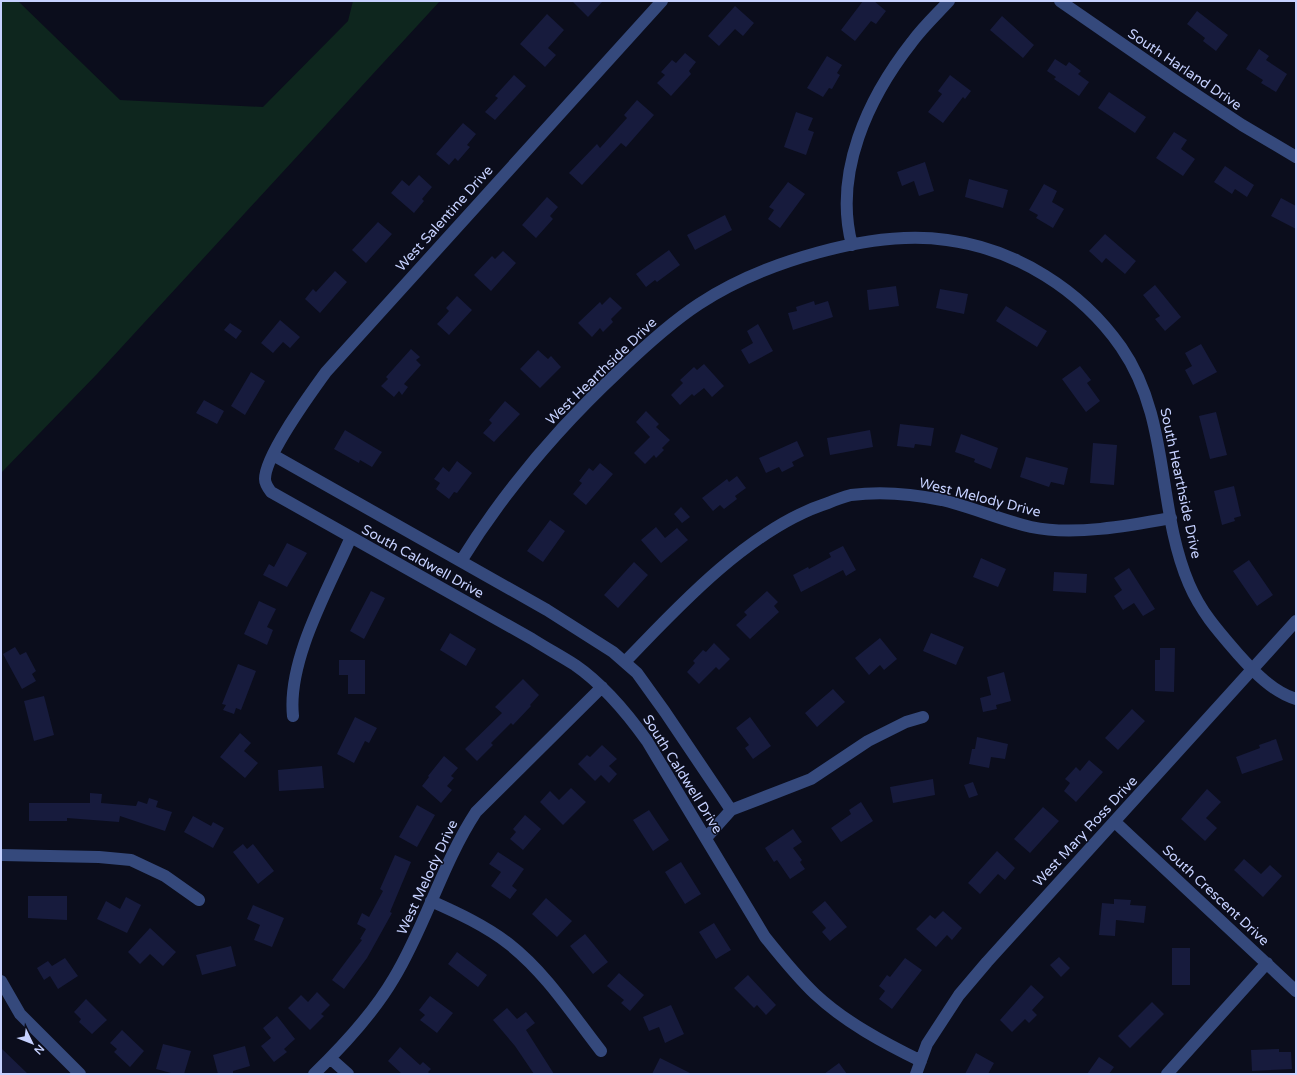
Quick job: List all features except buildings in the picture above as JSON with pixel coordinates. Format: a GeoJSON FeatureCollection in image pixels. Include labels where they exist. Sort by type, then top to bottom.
{"type":"FeatureCollection","features":[{"type":"Feature","properties":{"kind":"street","name":"West Salentine Drive"},"geometry":{"type":"LineString","coordinates":[[267,470],[273,455],[304,401],[326,372],[662,1]]}},
{"type":"Feature","properties":{"kind":"street"},"geometry":{"type":"LineString","coordinates":[[852,245],[848,230],[848,188],[852,153],[866,117],[887,77],[912,41],[949,1]]}},
{"type":"Feature","properties":{"kind":"street","name":"South Harland Drive"},"geometry":{"type":"LineString","coordinates":[[1060,1],[1196,95],[1296,157]]}},
{"type":"Feature","properties":{"kind":"street","name":"South Hearthside Drive"},"geometry":{"type":"LineString","coordinates":[[852,245],[900,239],[946,239],[988,249],[1033,268],[1062,286],[1094,315],[1122,348],[1141,383],[1156,425],[1178,553],[1189,584],[1209,621],[1252,670],[1276,689],[1287,696],[1296,699]]}},
{"type":"Feature","properties":{"kind":"street","name":"West Hearthside Drive"},"geometry":{"type":"LineString","coordinates":[[461,561],[513,484],[545,446],[598,390],[649,342],[699,304],[753,274],[815,253],[852,245]]}},
{"type":"Feature","properties":{"kind":"street","name":"South Caldwell Drive"},"geometry":{"type":"LineString","coordinates":[[273,455],[461,561],[588,635],[625,662],[637,673],[666,712],[731,810]]}},
{"type":"Feature","properties":{"kind":"street","name":"South Caldwell Drive"},"geometry":{"type":"LineString","coordinates":[[267,470],[264,480],[266,487],[271,492],[532,639],[575,665],[602,687],[626,712],[648,741],[765,937],[816,995],[846,1018],[876,1038],[921,1061]]}},
{"type":"Feature","properties":{"kind":"street","name":"West Melody Drive"},"geometry":{"type":"LineString","coordinates":[[625,662],[713,575],[762,535],[810,509],[850,496],[896,493],[943,500],[1032,527],[1066,530],[1108,527],[1171,518]]}},
{"type":"Feature","properties":{"kind":"street"},"geometry":{"type":"LineString","coordinates":[[293,716],[291,699],[296,668],[322,598],[351,537]]}},
{"type":"Feature","properties":{"kind":"street","name":"West Mary Ross Drive"},"geometry":{"type":"LineString","coordinates":[[916,1074],[927,1044],[959,995],[1028,915],[1115,822],[1296,621]]}},
{"type":"Feature","properties":{"kind":"street","name":"West Melody Drive"},"geometry":{"type":"LineString","coordinates":[[314,1074],[373,1010],[394,978],[417,935],[462,834],[476,812],[602,687]]}},
{"type":"Feature","properties":{"kind":"street"},"geometry":{"type":"LineString","coordinates":[[706,838],[731,810],[811,779],[868,741],[906,722],[923,718]]}},
{"type":"Feature","properties":{"kind":"street","name":"South Crescent Drive"},"geometry":{"type":"LineString","coordinates":[[1115,822],[1296,991]]}},
{"type":"Feature","properties":{"kind":"street"},"geometry":{"type":"LineString","coordinates":[[1,855],[99,857],[131,860],[165,876],[199,900]]}},
{"type":"Feature","properties":{"kind":"street"},"geometry":{"type":"LineString","coordinates":[[431,901],[494,934],[510,945],[542,975],[601,1051]]}},
{"type":"Feature","properties":{"kind":"street"},"geometry":{"type":"LineString","coordinates":[[1167,1074],[1267,963]]}},
{"type":"Feature","properties":{"kind":"street"},"geometry":{"type":"LineString","coordinates":[[1,981],[20,1014],[80,1074]]}},
{"type":"Feature","properties":{"kind":"street"},"geometry":{"type":"LineString","coordinates":[[330,1058],[348,1074]]}},
{"type":"Feature","properties":{"kind":"green space"},"geometry":{"type":"Polygon","coordinates":[[[1,1],[18,1],[120,100],[263,107],[348,21],[353,1],[440,1],[97,374],[1,473],[1,1]]]}}]}
